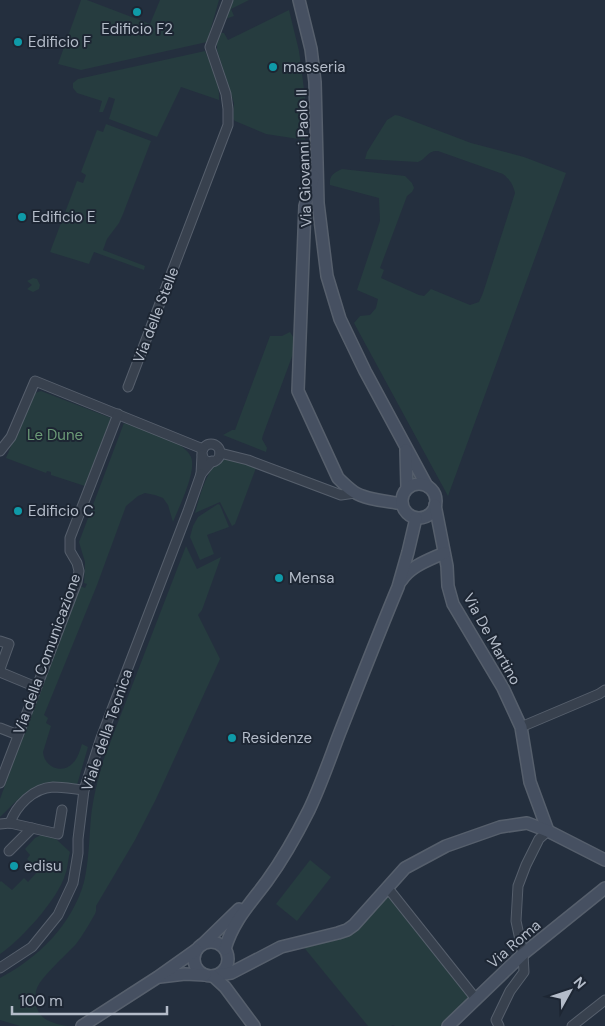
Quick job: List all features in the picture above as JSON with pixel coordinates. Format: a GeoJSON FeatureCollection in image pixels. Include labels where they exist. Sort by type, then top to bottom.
{"type":"FeatureCollection","features":[{"type":"Feature","properties":{"kind":"street","name":"Via delle Stelle"},"geometry":{"type":"LineString","coordinates":[[128,387],[228,125],[229,115],[226,94],[210,47],[228,0]]}},
{"type":"Feature","properties":{"kind":"street","name":"Via Giovanni Paolo II"},"geometry":{"type":"LineString","coordinates":[[299,0],[311,49],[316,82],[318,203],[327,276],[340,319],[365,371],[427,486]]}},
{"type":"Feature","properties":{"kind":"street"},"geometry":{"type":"LineString","coordinates":[[317,164],[305,206],[298,391],[338,478],[344,485],[355,493],[374,499],[402,504]]}},
{"type":"Feature","properties":{"kind":"street"},"geometry":{"type":"LineString","coordinates":[[0,451],[11,438],[35,381],[118,414],[203,452],[206,460],[212,461]]}},
{"type":"Feature","properties":{"kind":"street","name":"Via della Comunicazione"},"geometry":{"type":"LineString","coordinates":[[0,782],[76,582],[79,571],[70,551],[70,538],[118,414]]}},
{"type":"Feature","properties":{"kind":"street"},"geometry":{"type":"LineString","coordinates":[[203,452],[207,445],[212,444],[217,447],[220,453],[248,460],[340,495],[355,493]]}},
{"type":"Feature","properties":{"kind":"street","name":"Via Giovanni Paolo II"},"geometry":{"type":"LineString","coordinates":[[406,448],[407,488]]}},
{"type":"Feature","properties":{"kind":"street","name":"Viale della Tecnica"},"geometry":{"type":"LineString","coordinates":[[0,968],[32,947],[58,914],[72,883],[78,853],[84,790],[101,738],[188,511],[201,474],[203,452]]}},
{"type":"Feature","properties":{"kind":"street","name":"Viale della Tecnica"},"geometry":{"type":"LineString","coordinates":[[201,474],[212,461],[218,458],[220,453]]}},
{"type":"Feature","properties":{"kind":"street"},"geometry":{"type":"LineString","coordinates":[[422,484],[427,486],[434,494],[435,504],[426,516],[416,518],[404,509],[402,495],[412,485],[422,484]]}},
{"type":"Feature","properties":{"kind":"street","name":"Via De Martino"},"geometry":{"type":"LineString","coordinates":[[435,504],[447,566],[448,586],[453,604],[503,688],[521,727],[530,782],[548,831]]}},
{"type":"Feature","properties":{"kind":"street"},"geometry":{"type":"LineString","coordinates":[[226,950],[229,936],[238,919],[284,856],[310,809],[398,587],[416,518]]}},
{"type":"Feature","properties":{"kind":"street"},"geometry":{"type":"LineString","coordinates":[[398,587],[404,576],[411,570],[444,553]]}},
{"type":"Feature","properties":{"kind":"street"},"geometry":{"type":"LineString","coordinates":[[0,641],[9,644],[0,670],[36,687]]}},
{"type":"Feature","properties":{"kind":"street"},"geometry":{"type":"LineString","coordinates":[[521,727],[605,690]]}},
{"type":"Feature","properties":{"kind":"street"},"geometry":{"type":"LineString","coordinates":[[0,728],[18,735]]}},
{"type":"Feature","properties":{"kind":"street"},"geometry":{"type":"LineString","coordinates":[[10,823],[16,810],[33,793],[51,787],[84,790]]}},
{"type":"Feature","properties":{"kind":"street"},"geometry":{"type":"LineString","coordinates":[[0,824],[10,823],[58,834],[62,810]]}},
{"type":"Feature","properties":{"kind":"street"},"geometry":{"type":"LineString","coordinates":[[158,977],[185,974],[212,976],[231,973],[281,947],[347,930],[354,925],[404,868],[446,846],[500,827],[527,823],[548,831],[605,860]]}},
{"type":"Feature","properties":{"kind":"street"},"geometry":{"type":"LineString","coordinates":[[9,851],[32,828]]}},
{"type":"Feature","properties":{"kind":"street"},"geometry":{"type":"LineString","coordinates":[[499,1026],[496,1020],[510,992],[524,972],[523,954],[516,921],[518,886],[539,839],[548,831]]}},
{"type":"Feature","properties":{"kind":"street"},"geometry":{"type":"LineString","coordinates":[[387,887],[476,999]]}},
{"type":"Feature","properties":{"kind":"street","name":"Via Roma"},"geometry":{"type":"LineString","coordinates":[[448,1026],[523,954],[605,888]]}},
{"type":"Feature","properties":{"kind":"street"},"geometry":{"type":"LineString","coordinates":[[82,1026],[158,977],[200,946],[252,899]]}},
{"type":"Feature","properties":{"kind":"street"},"geometry":{"type":"LineString","coordinates":[[212,976],[222,973],[228,965],[226,950],[221,944],[212,941],[200,946],[194,955],[194,964],[198,971],[212,976],[225,987],[254,1026]]}},
{"type":"Feature","properties":{"kind":"street"},"geometry":{"type":"LineString","coordinates":[[226,950],[243,959],[257,959]]}},
{"type":"Feature","properties":{"kind":"street"},"geometry":{"type":"LineString","coordinates":[[572,1026],[605,1000]]}},
{"type":"Feature","properties":{"kind":"green space"},"geometry":{"type":"Polygon","coordinates":[[[81,0],[87,0],[150,24],[160,0],[219,0],[207,42],[81,70],[58,64],[81,0]]]}},
{"type":"Feature","properties":{"kind":"green space"},"geometry":{"type":"Polygon","coordinates":[[[233,0],[249,0],[231,9],[234,16],[225,19],[233,0]]]}},
{"type":"Feature","properties":{"kind":"green space"},"geometry":{"type":"Polygon","coordinates":[[[289,10],[299,51],[305,97],[305,140],[266,134],[233,119],[234,103],[217,50],[220,33],[224,33],[228,40],[289,10]]]}},
{"type":"Feature","properties":{"kind":"green space"},"geometry":{"type":"Polygon","coordinates":[[[205,51],[217,81],[219,100],[181,87],[157,137],[109,119],[115,99],[109,97],[103,112],[99,112],[102,101],[77,93],[73,88],[73,83],[78,79],[205,51]]]}},
{"type":"Feature","properties":{"kind":"green space"},"geometry":{"type":"Polygon","coordinates":[[[395,115],[471,143],[524,157],[566,173],[448,496],[354,323],[360,316],[370,315],[376,308],[378,299],[357,290],[380,221],[379,198],[330,185],[330,179],[334,173],[342,169],[405,176],[414,188],[407,196],[380,268],[384,270],[381,278],[419,295],[424,296],[431,289],[470,305],[479,302],[483,293],[515,193],[511,182],[503,174],[438,151],[429,153],[418,162],[365,159],[367,152],[387,120],[395,115]]]}},
{"type":"Feature","properties":{"kind":"green space"},"geometry":{"type":"Polygon","coordinates":[[[106,124],[151,141],[123,214],[107,239],[103,250],[145,266],[144,270],[94,252],[89,264],[50,252],[77,181],[83,183],[86,175],[81,172],[97,130],[103,132],[106,124]]]}},
{"type":"Feature","properties":{"kind":"green space"},"geometry":{"type":"Polygon","coordinates":[[[33,278],[37,279],[40,285],[39,289],[33,292],[27,289],[32,285],[27,281],[33,278]]]}},
{"type":"Feature","properties":{"kind":"green space"},"geometry":{"type":"Polygon","coordinates":[[[290,332],[297,343],[263,435],[262,439],[267,448],[266,452],[223,435],[235,430],[270,336],[282,336],[290,332]]]}},
{"type":"Feature","properties":{"kind":"green space","name":"Le Dune"},"geometry":{"type":"Polygon","coordinates":[[[41,391],[111,418],[85,486],[51,475],[51,472],[47,471],[46,473],[6,458],[33,395],[41,391]]]}},
{"type":"Feature","properties":{"kind":"green space"},"geometry":{"type":"Polygon","coordinates":[[[124,423],[174,441],[184,448],[191,457],[192,471],[190,480],[173,522],[168,505],[163,498],[155,495],[145,493],[126,506],[97,585],[44,715],[48,718],[46,723],[51,726],[43,752],[47,762],[54,768],[69,767],[79,754],[82,744],[88,747],[77,785],[52,783],[32,788],[0,817],[0,799],[24,733],[80,586],[85,588],[87,584],[84,583],[85,562],[79,542],[124,423]]]}},
{"type":"Feature","properties":{"kind":"green space"},"geometry":{"type":"Polygon","coordinates":[[[224,459],[231,459],[256,468],[235,524],[232,526],[220,502],[195,513],[208,475],[218,462],[224,459]]]}},
{"type":"Feature","properties":{"kind":"green space"},"geometry":{"type":"Polygon","coordinates":[[[218,504],[229,527],[207,535],[214,554],[200,560],[190,537],[193,526],[198,517],[218,504]]]}},
{"type":"Feature","properties":{"kind":"green space"},"geometry":{"type":"Polygon","coordinates":[[[186,546],[197,569],[221,557],[202,610],[198,615],[220,659],[156,799],[135,840],[96,906],[95,914],[76,944],[49,972],[37,988],[35,1000],[40,1014],[52,1022],[68,1026],[20,1026],[0,1020],[0,978],[27,961],[52,939],[79,898],[86,874],[92,810],[103,761],[186,546]]]}},
{"type":"Feature","properties":{"kind":"green space"},"geometry":{"type":"Polygon","coordinates":[[[41,835],[56,839],[70,852],[66,872],[61,885],[47,907],[18,940],[0,954],[0,882],[12,890],[24,878],[28,882],[39,870],[27,859],[30,855],[25,849],[35,838],[41,835]]]}},
{"type":"Feature","properties":{"kind":"green space"},"geometry":{"type":"Polygon","coordinates":[[[310,860],[331,877],[297,921],[276,904],[310,860]]]}},
{"type":"Feature","properties":{"kind":"green space"},"geometry":{"type":"Polygon","coordinates":[[[390,886],[476,993],[443,1026],[368,1026],[302,945],[344,935],[390,886]]]}},
{"type":"Feature","properties":{"kind":"place","name":"Edificio F2"},"geometry":{"type":"Point","coordinates":[137,12]}},
{"type":"Feature","properties":{"kind":"place","name":"Edificio F"},"geometry":{"type":"Point","coordinates":[18,42]}},
{"type":"Feature","properties":{"kind":"place","name":"masseria"},"geometry":{"type":"Point","coordinates":[273,67]}},
{"type":"Feature","properties":{"kind":"place","name":"Edificio E"},"geometry":{"type":"Point","coordinates":[22,217]}},
{"type":"Feature","properties":{"kind":"place","name":"Edificio C"},"geometry":{"type":"Point","coordinates":[18,511]}},
{"type":"Feature","properties":{"kind":"place","name":"Mensa"},"geometry":{"type":"Point","coordinates":[279,578]}},
{"type":"Feature","properties":{"kind":"place","name":"Residenze"},"geometry":{"type":"Point","coordinates":[232,738]}},
{"type":"Feature","properties":{"kind":"place","name":"edisu"},"geometry":{"type":"Point","coordinates":[14,866]}}]}
